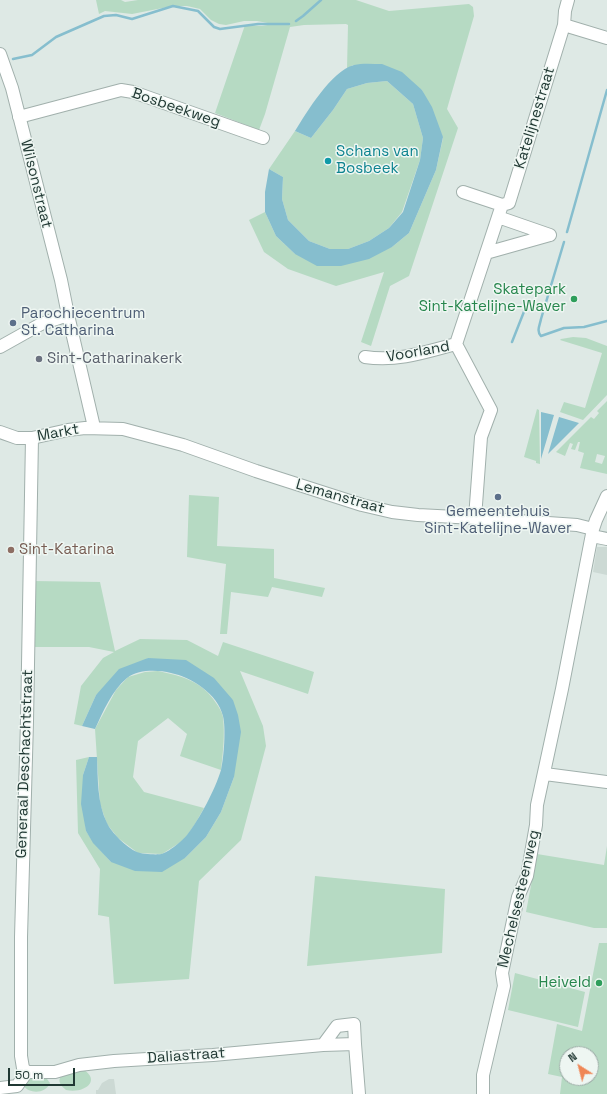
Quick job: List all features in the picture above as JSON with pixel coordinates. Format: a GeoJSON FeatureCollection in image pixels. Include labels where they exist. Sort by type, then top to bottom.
{"type":"FeatureCollection","features":[{"type":"Feature","properties":{"kind":"street"},"geometry":{"type":"LineString","coordinates":[[568,0],[565,11],[564,25],[607,38]]}},
{"type":"Feature","properties":{"kind":"street","name":"Katelijnestraat"},"geometry":{"type":"LineString","coordinates":[[456,344],[500,211],[509,203],[564,25]]}},
{"type":"Feature","properties":{"kind":"street","name":"Wilsonstraat"},"geometry":{"type":"LineString","coordinates":[[0,54],[12,88],[62,282],[68,316]]}},
{"type":"Feature","properties":{"kind":"street","name":"Bosbeekweg"},"geometry":{"type":"LineString","coordinates":[[19,117],[121,90],[133,92],[264,138]]}},
{"type":"Feature","properties":{"kind":"street"},"geometry":{"type":"LineString","coordinates":[[463,192],[550,235],[486,252]]}},
{"type":"Feature","properties":{"kind":"street"},"geometry":{"type":"LineString","coordinates":[[0,347],[41,324],[68,316]]}},
{"type":"Feature","properties":{"kind":"street","name":"Markt"},"geometry":{"type":"LineString","coordinates":[[0,432],[17,438],[32,438],[68,430],[94,427],[68,316]]}},
{"type":"Feature","properties":{"kind":"street","name":"Voorland"},"geometry":{"type":"LineString","coordinates":[[365,357],[409,357],[456,344],[492,410],[481,437],[475,518]]}},
{"type":"Feature","properties":{"kind":"street","name":"Lemanstraat"},"geometry":{"type":"LineString","coordinates":[[94,427],[140,432],[362,505],[392,512],[418,516],[475,518],[577,525],[607,539]]}},
{"type":"Feature","properties":{"kind":"street","name":"Generaal Deschachtstraat"},"geometry":{"type":"LineString","coordinates":[[27,1072],[24,1068],[21,1056],[21,937],[27,721],[32,438]]}},
{"type":"Feature","properties":{"kind":"street","name":"Mechelsesteenweg"},"geometry":{"type":"LineString","coordinates":[[483,1094],[483,1075],[504,986],[502,974],[518,897],[527,876],[536,825],[537,805],[545,774],[593,533],[596,520],[607,496]]}},
{"type":"Feature","properties":{"kind":"street"},"geometry":{"type":"LineString","coordinates":[[545,774],[607,782]]}},
{"type":"Feature","properties":{"kind":"street"},"geometry":{"type":"LineString","coordinates":[[323,1045],[337,1026],[354,1024],[359,1094]]}},
{"type":"Feature","properties":{"kind":"street","name":"Daliastraat"},"geometry":{"type":"LineString","coordinates":[[27,1072],[55,1072],[79,1065],[323,1045],[355,1044]]}},
{"type":"Feature","properties":{"kind":"street"},"geometry":{"type":"LineString","coordinates":[[0,1088],[17,1086],[27,1072]]}},
{"type":"Feature","properties":{"kind":"shaded area"},"geometry":{"type":"Polygon","coordinates":[[[597,547],[607,547],[607,575],[593,572],[597,547]]]}},
{"type":"Feature","properties":{"kind":"shaded area"},"geometry":{"type":"Polygon","coordinates":[[[109,1079],[114,1079],[116,1094],[96,1094],[96,1090],[98,1090],[102,1083],[109,1079]]]}},
{"type":"Feature","properties":{"kind":"green space"},"geometry":{"type":"Polygon","coordinates":[[[96,0],[121,0],[125,2],[138,0],[356,0],[389,11],[469,4],[473,7],[474,16],[447,109],[458,128],[409,276],[390,286],[371,346],[361,342],[384,272],[336,286],[288,269],[264,252],[249,220],[265,212],[276,236],[295,254],[392,247],[409,233],[436,170],[443,138],[422,90],[353,65],[347,69],[348,25],[346,24],[304,25],[290,27],[259,130],[215,113],[245,25],[262,26],[273,24],[257,21],[244,21],[226,25],[219,24],[211,20],[200,9],[187,6],[173,6],[132,14],[105,11],[99,14],[96,0]]]}},
{"type":"Feature","properties":{"kind":"green space"},"geometry":{"type":"Polygon","coordinates":[[[387,81],[413,104],[423,138],[420,160],[402,212],[389,228],[369,241],[348,249],[330,249],[309,241],[288,220],[282,199],[283,177],[269,169],[295,131],[311,138],[347,89],[367,83],[387,81]]]}},
{"type":"Feature","properties":{"kind":"green space"},"geometry":{"type":"Polygon","coordinates":[[[573,337],[586,338],[607,346],[607,395],[583,420],[560,412],[564,402],[585,408],[602,353],[560,340],[573,337]]]}},
{"type":"Feature","properties":{"kind":"green space"},"geometry":{"type":"Polygon","coordinates":[[[607,401],[607,474],[580,468],[584,453],[578,451],[580,442],[578,442],[575,450],[571,449],[573,444],[570,443],[565,456],[556,452],[591,417],[594,419],[599,413],[597,411],[607,401]],[[597,454],[595,462],[602,464],[605,456],[597,454]]]}},
{"type":"Feature","properties":{"kind":"green space"},"geometry":{"type":"Polygon","coordinates":[[[537,409],[539,410],[540,464],[524,457],[537,409]]]}},
{"type":"Feature","properties":{"kind":"green space"},"geometry":{"type":"Polygon","coordinates":[[[189,495],[219,497],[217,546],[274,549],[274,578],[325,588],[322,597],[272,587],[268,597],[231,592],[227,634],[220,634],[226,564],[187,557],[189,495]]]}},
{"type":"Feature","properties":{"kind":"green space"},"geometry":{"type":"Polygon","coordinates":[[[33,581],[100,582],[115,651],[140,639],[187,640],[218,656],[223,642],[314,672],[308,694],[240,671],[263,726],[266,746],[241,840],[199,881],[189,979],[114,984],[109,917],[98,915],[100,869],[78,833],[76,760],[89,757],[83,775],[86,831],[93,842],[111,862],[185,858],[206,837],[221,812],[234,777],[233,700],[148,658],[96,695],[82,726],[74,724],[81,686],[103,658],[114,652],[89,647],[33,647],[33,581]]]}},
{"type":"Feature","properties":{"kind":"green space"},"geometry":{"type":"Polygon","coordinates":[[[158,671],[175,675],[198,685],[204,689],[217,705],[223,715],[224,724],[222,763],[221,770],[180,756],[187,734],[168,718],[138,741],[133,777],[144,792],[204,808],[184,840],[162,854],[138,853],[118,838],[107,824],[100,804],[95,729],[116,690],[128,677],[145,672],[158,671]]]}},
{"type":"Feature","properties":{"kind":"green space"},"geometry":{"type":"Polygon","coordinates":[[[607,846],[607,928],[594,928],[526,912],[537,854],[604,865],[607,846]]]}},
{"type":"Feature","properties":{"kind":"green space"},"geometry":{"type":"Polygon","coordinates":[[[315,876],[445,889],[442,953],[307,966],[315,876]]]}},
{"type":"Feature","properties":{"kind":"green space","name":"Heiveld"},"geometry":{"type":"Polygon","coordinates":[[[599,943],[607,943],[607,1094],[560,1094],[561,1086],[599,1086],[599,1046],[559,1046],[559,1076],[548,1074],[557,1024],[582,1031],[599,943]]]}},
{"type":"Feature","properties":{"kind":"green space"},"geometry":{"type":"Polygon","coordinates":[[[515,973],[585,992],[578,1027],[508,1010],[515,973]]]}},
{"type":"Feature","properties":{"kind":"green space"},"geometry":{"type":"Polygon","coordinates":[[[84,1070],[91,1078],[91,1082],[88,1086],[73,1091],[66,1090],[61,1085],[60,1079],[64,1074],[84,1070]]]}},
{"type":"Feature","properties":{"kind":"green space"},"geometry":{"type":"Polygon","coordinates":[[[44,1077],[50,1083],[48,1087],[41,1091],[37,1092],[26,1089],[24,1086],[29,1078],[44,1077]]]}},
{"type":"Feature","properties":{"kind":"water"},"geometry":{"type":"Polygon","coordinates":[[[382,64],[402,72],[422,90],[432,107],[443,137],[436,170],[409,233],[392,247],[369,259],[341,266],[317,266],[295,254],[276,236],[265,212],[265,192],[269,169],[283,177],[282,199],[288,220],[309,241],[330,249],[348,249],[369,241],[389,228],[403,212],[420,160],[423,138],[413,104],[387,81],[367,83],[347,89],[311,138],[295,131],[320,93],[337,75],[354,65],[382,64]]]}},
{"type":"Feature","properties":{"kind":"water"},"geometry":{"type":"Polygon","coordinates":[[[541,412],[554,415],[541,459],[541,412]]]}},
{"type":"Feature","properties":{"kind":"water"},"geometry":{"type":"Polygon","coordinates":[[[559,417],[579,423],[548,454],[559,417]]]}},
{"type":"Feature","properties":{"kind":"water"},"geometry":{"type":"Polygon","coordinates":[[[148,658],[186,660],[214,678],[233,700],[238,715],[241,732],[234,777],[221,812],[206,837],[185,858],[162,872],[135,871],[111,862],[93,843],[86,831],[81,804],[83,775],[89,757],[97,757],[101,807],[109,827],[133,850],[142,853],[159,854],[171,849],[187,835],[207,804],[221,770],[224,743],[224,721],[220,708],[210,694],[187,678],[166,672],[155,671],[132,675],[122,683],[108,702],[95,729],[82,726],[96,695],[119,669],[148,658]]]}},
{"type":"Feature","properties":{"kind":"waterway"},"geometry":{"type":"LineString","coordinates":[[296,21],[321,0]]}},
{"type":"Feature","properties":{"kind":"waterway"},"geometry":{"type":"LineString","coordinates":[[13,59],[32,55],[56,37],[104,16],[116,15],[132,19],[173,6],[198,11],[214,27],[220,29],[258,24],[289,24]]}},
{"type":"Feature","properties":{"kind":"waterway"},"geometry":{"type":"LineString","coordinates":[[567,232],[607,90]]}},
{"type":"Feature","properties":{"kind":"waterway"},"geometry":{"type":"LineString","coordinates":[[564,242],[541,319],[539,330],[541,336],[564,328],[584,327],[607,321]]}},
{"type":"Feature","properties":{"kind":"waterway"},"geometry":{"type":"LineString","coordinates":[[512,342],[527,304]]}},
{"type":"Feature","properties":{"kind":"place","name":"Schans van Bosbeek"},"geometry":{"type":"Point","coordinates":[328,161]}},
{"type":"Feature","properties":{"kind":"place","name":"Skatepark Sint-Katelijne-Waver"},"geometry":{"type":"Point","coordinates":[574,299]}},
{"type":"Feature","properties":{"kind":"place","name":"Parochiecentrum St. Catharina"},"geometry":{"type":"Point","coordinates":[13,323]}},
{"type":"Feature","properties":{"kind":"place","name":"Sint-Catharinakerk"},"geometry":{"type":"Point","coordinates":[39,359]}},
{"type":"Feature","properties":{"kind":"place","name":"Gemeentehuis Sint-Katelijne-Waver"},"geometry":{"type":"Point","coordinates":[498,497]}},
{"type":"Feature","properties":{"kind":"place","name":"Sint-Katarina"},"geometry":{"type":"Point","coordinates":[11,550]}},
{"type":"Feature","properties":{"kind":"place","name":"Heiveld"},"geometry":{"type":"Point","coordinates":[599,983]}}]}
